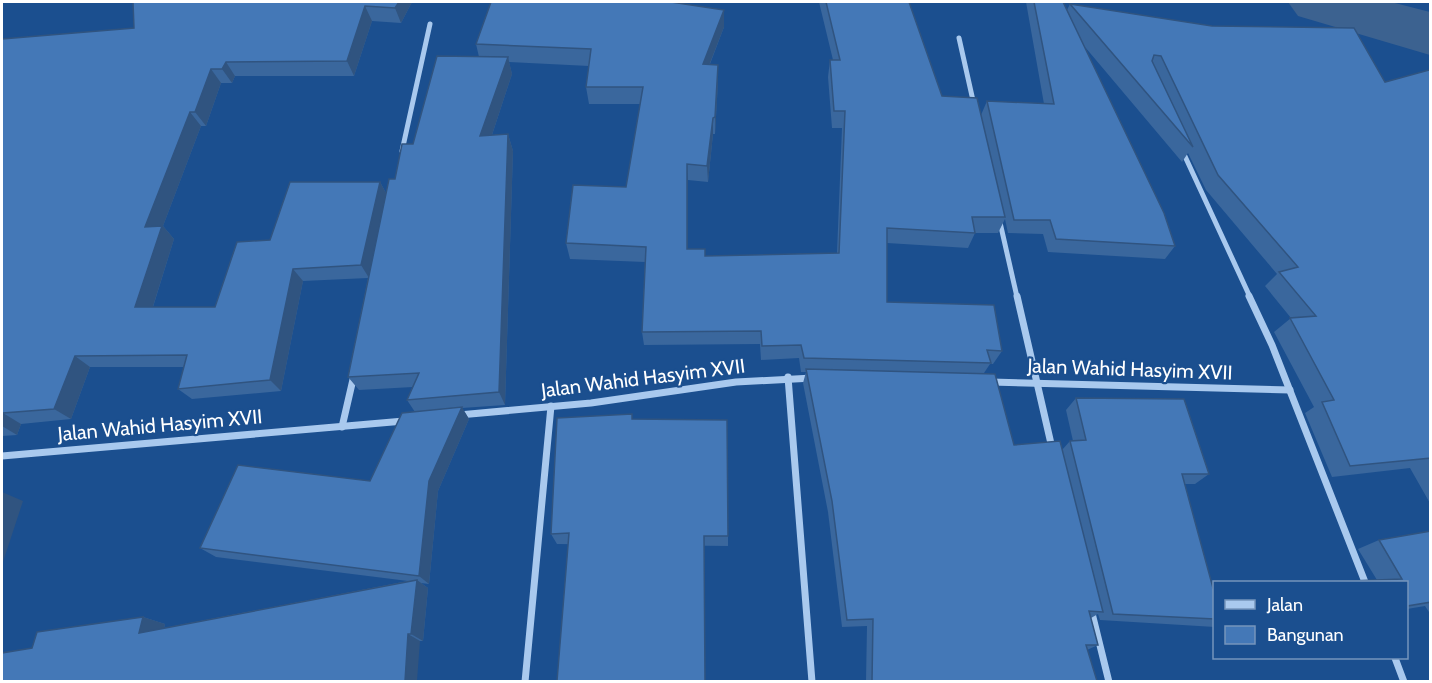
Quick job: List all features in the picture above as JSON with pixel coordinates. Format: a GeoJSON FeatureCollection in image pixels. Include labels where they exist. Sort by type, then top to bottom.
{"type":"FeatureCollection","features":[{"type":"Feature","properties":{"kind":"street"},"geometry":{"type":"LineString","coordinates":[[400,162],[430,24]]}},
{"type":"Feature","properties":{"kind":"street"},"geometry":{"type":"LineString","coordinates":[[959,38],[977,118]]}},
{"type":"Feature","properties":{"kind":"street"},"geometry":{"type":"LineString","coordinates":[[1177,140],[1272,345],[1365,581]]}},
{"type":"Feature","properties":{"kind":"street"},"geometry":{"type":"LineString","coordinates":[[998,210],[1053,452]]}},
{"type":"Feature","properties":{"kind":"street"},"geometry":{"type":"LineString","coordinates":[[342,427],[355,369]]}},
{"type":"Feature","properties":{"kind":"street"},"geometry":{"type":"LineString","coordinates":[[789,377],[812,681]]}},
{"type":"Feature","properties":{"kind":"street","name":"Jalan Wahid Hasyim XVII"},"geometry":{"type":"LineString","coordinates":[[447,417],[789,377],[824,378]]}},
{"type":"Feature","properties":{"kind":"street","name":"Jalan Wahid Hasyim XVII"},"geometry":{"type":"LineString","coordinates":[[977,381],[1290,390]]}},
{"type":"Feature","properties":{"kind":"street"},"geometry":{"type":"LineString","coordinates":[[525,681],[551,406]]}},
{"type":"Feature","properties":{"kind":"street","name":"Jalan Wahid Hasyim XVII"},"geometry":{"type":"LineString","coordinates":[[2,456],[412,420]]}},
{"type":"Feature","properties":{"kind":"street"},"geometry":{"type":"LineString","coordinates":[[1089,601],[1109,681]]}},
{"type":"Feature","properties":{"kind":"street"},"geometry":{"type":"LineString","coordinates":[[1396,659],[1404,681]]}},
{"type":"Feature","properties":{"kind":"building"},"geometry":{"type":"Polygon","coordinates":[[[133,2],[399,2],[395,8],[365,6],[347,61],[226,62],[222,69],[211,69],[195,112],[190,112],[145,227],[162,226],[135,307],[215,307],[237,242],[270,240],[290,182],[380,182],[361,265],[293,269],[270,380],[178,389],[187,355],[75,356],[54,409],[3,413],[2,416],[2,39],[134,28],[133,2]]]}},
{"type":"Feature","properties":{"kind":"building"},"geometry":{"type":"Polygon","coordinates":[[[491,2],[671,2],[724,10],[703,64],[718,65],[715,117],[713,118],[707,166],[687,164],[687,249],[705,249],[705,256],[839,253],[845,111],[834,111],[830,60],[840,60],[826,2],[909,2],[942,96],[977,98],[1005,217],[972,217],[975,233],[887,228],[887,302],[994,305],[1002,351],[987,350],[991,363],[804,358],[801,345],[762,346],[761,331],[642,332],[646,247],[566,243],[573,185],[626,187],[643,87],[586,87],[591,49],[476,44],[491,2]]]}},
{"type":"Feature","properties":{"kind":"building"},"geometry":{"type":"Polygon","coordinates":[[[1034,2],[1063,2],[1164,213],[1175,246],[1056,239],[1050,220],[1014,220],[987,101],[1054,104],[1034,2]]]}},
{"type":"Feature","properties":{"kind":"building"},"geometry":{"type":"Polygon","coordinates":[[[1070,4],[1212,26],[1354,28],[1385,82],[1431,71],[1431,458],[1350,466],[1322,402],[1334,400],[1290,318],[1316,316],[1279,272],[1298,267],[1218,175],[1161,56],[1154,55],[1152,61],[1193,147],[1070,4]]]}},
{"type":"Feature","properties":{"kind":"building"},"geometry":{"type":"Polygon","coordinates":[[[437,56],[508,57],[480,136],[508,134],[499,392],[407,400],[419,373],[348,377],[389,179],[395,179],[402,144],[413,144],[437,56]]]}},
{"type":"Feature","properties":{"kind":"building"},"geometry":{"type":"Polygon","coordinates":[[[806,369],[995,374],[1014,445],[1060,441],[1103,612],[1089,611],[1098,645],[1086,645],[1097,681],[872,681],[873,619],[847,620],[832,501],[806,369]]]}},
{"type":"Feature","properties":{"kind":"building"},"geometry":{"type":"Polygon","coordinates":[[[1076,398],[1184,399],[1209,474],[1182,474],[1213,588],[1213,619],[1113,614],[1070,441],[1086,440],[1076,398]]]}},
{"type":"Feature","properties":{"kind":"building"},"geometry":{"type":"Polygon","coordinates":[[[462,407],[429,481],[419,576],[200,548],[238,465],[370,481],[402,413],[462,407]]]}},
{"type":"Feature","properties":{"kind":"building"},"geometry":{"type":"Polygon","coordinates":[[[632,414],[632,419],[727,420],[728,536],[704,536],[705,681],[557,681],[569,533],[551,534],[557,418],[632,414]]]}},
{"type":"Feature","properties":{"kind":"building"},"geometry":{"type":"Polygon","coordinates":[[[1431,531],[1431,602],[1408,606],[1408,581],[1349,581],[1402,579],[1379,540],[1431,531]]]}},
{"type":"Feature","properties":{"kind":"building"},"geometry":{"type":"Polygon","coordinates":[[[417,580],[411,634],[408,634],[405,681],[2,681],[2,653],[32,648],[37,632],[143,617],[139,633],[417,580]]]}},
{"type":"Feature","properties":{"kind":"waterway"},"geometry":{"type":"LineString","coordinates":[[1320,2],[1430,34]]}}]}
